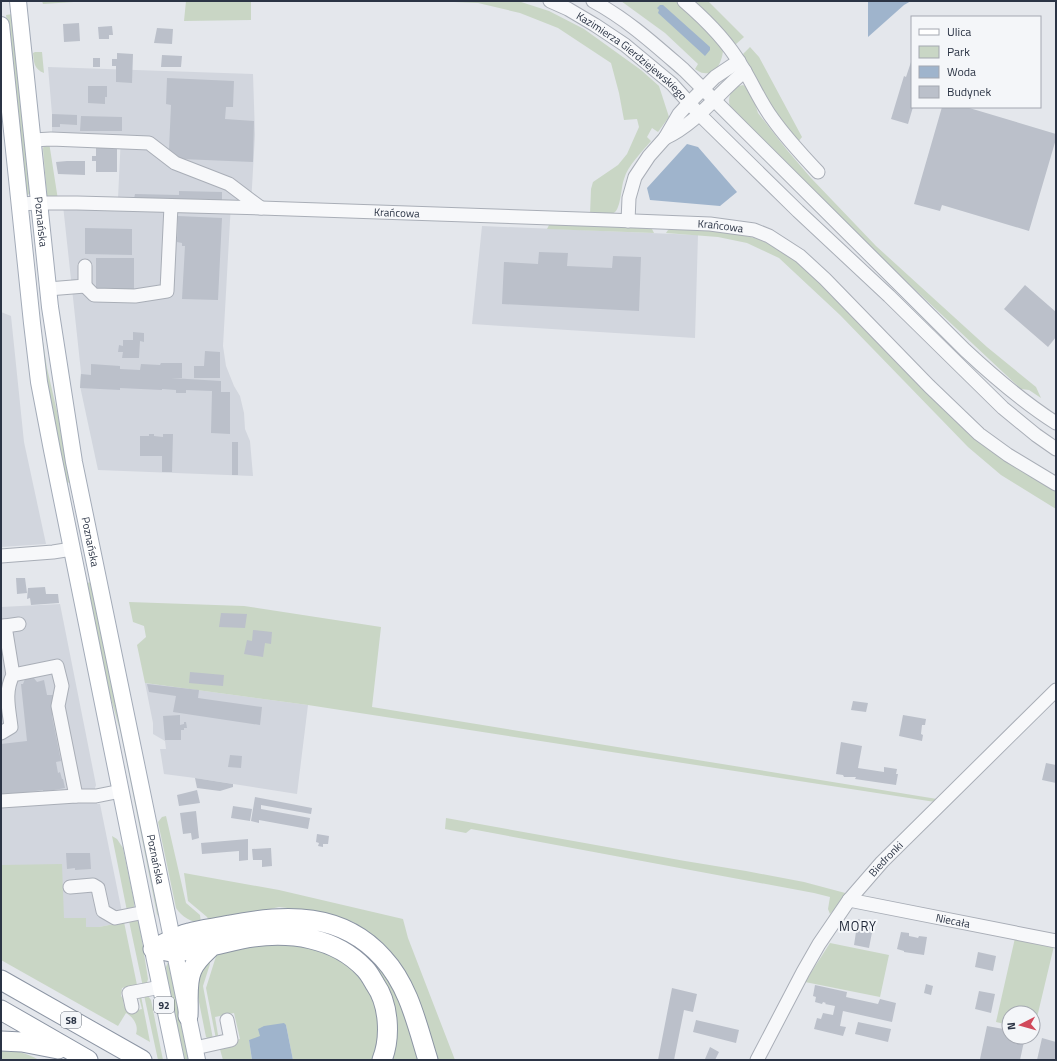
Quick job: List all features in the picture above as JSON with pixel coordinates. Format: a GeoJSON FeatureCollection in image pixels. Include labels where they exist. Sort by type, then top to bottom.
{"type":"FeatureCollection","features":[{"type":"Feature","properties":{"kind":"highway"},"geometry":{"type":"LineString","coordinates":[[174,946],[189,933],[271,918],[308,919],[325,923],[350,932],[367,943],[383,958],[404,989],[414,1014],[428,1060]]}},
{"type":"Feature","properties":{"kind":"highway"},"geometry":{"type":"LineString","coordinates":[[153,949],[174,946],[212,946],[248,938],[287,935],[327,943],[350,956],[366,970],[378,988],[385,1008],[387,1036],[382,1060]]}},
{"type":"Feature","properties":{"kind":"highway"},"geometry":{"type":"LineString","coordinates":[[188,1016],[189,984],[192,970],[196,963],[212,946]]}},
{"type":"Feature","properties":{"kind":"highway","name":"S8"},"geometry":{"type":"LineString","coordinates":[[1,980],[142,1060]]}},
{"type":"Feature","properties":{"kind":"highway","name":"S8"},"geometry":{"type":"LineString","coordinates":[[1,1010],[81,1056]]}},
{"type":"Feature","properties":{"kind":"highway"},"geometry":{"type":"LineString","coordinates":[[1,1041],[22,1042],[81,1056]]}},
{"type":"Feature","properties":{"kind":"main road","name":"Poznańska"},"geometry":{"type":"LineString","coordinates":[[18,1],[48,289],[74,462],[196,1054]]}},
{"type":"Feature","properties":{"kind":"main road","name":"Poznańska"},"geometry":{"type":"LineString","coordinates":[[1,25],[19,204],[40,382],[52,450],[176,1060]]}},
{"type":"Feature","properties":{"kind":"street","name":"Kazimierza Gierdziejewskiego"},"geometry":{"type":"LineString","coordinates":[[550,1],[568,9],[625,45],[672,84],[700,115],[798,211],[889,296],[1003,408],[1056,449]]}},
{"type":"Feature","properties":{"kind":"street","name":"Kazimierza Gierdziejewskiego"},"geometry":{"type":"LineString","coordinates":[[593,1],[636,28],[703,88],[965,350],[1020,398],[1056,423]]}},
{"type":"Feature","properties":{"kind":"street"},"geometry":{"type":"LineString","coordinates":[[684,1],[718,34],[742,66],[772,118],[798,151],[818,172]]}},
{"type":"Feature","properties":{"kind":"street"},"geometry":{"type":"LineString","coordinates":[[665,138],[678,132],[700,115],[730,84],[742,66]]}},
{"type":"Feature","properties":{"kind":"street"},"geometry":{"type":"LineString","coordinates":[[628,221],[629,198],[636,177],[649,156],[665,138],[679,114],[715,77],[742,66]]}},
{"type":"Feature","properties":{"kind":"street"},"geometry":{"type":"LineString","coordinates":[[33,140],[59,139],[149,143],[175,163],[229,184],[261,208]]}},
{"type":"Feature","properties":{"kind":"street","name":"Krańcowa"},"geometry":{"type":"LineString","coordinates":[[19,204],[40,203],[261,208],[710,224],[754,230],[769,236],[805,260],[929,386],[979,434],[1008,455],[1056,484]]}},
{"type":"Feature","properties":{"kind":"street"},"geometry":{"type":"LineString","coordinates":[[85,266],[85,286],[94,295],[135,296],[167,292],[171,206]]}},
{"type":"Feature","properties":{"kind":"street"},"geometry":{"type":"LineString","coordinates":[[48,289],[85,286]]}},
{"type":"Feature","properties":{"kind":"street"},"geometry":{"type":"LineString","coordinates":[[1,556],[72,549]]}},
{"type":"Feature","properties":{"kind":"street"},"geometry":{"type":"LineString","coordinates":[[1,733],[11,727],[7,693],[9,683],[13,675],[3,626],[19,624]]}},
{"type":"Feature","properties":{"kind":"street"},"geometry":{"type":"LineString","coordinates":[[13,675],[57,666],[62,686],[58,706],[76,796]]}},
{"type":"Feature","properties":{"kind":"street","name":"Biedronki"},"geometry":{"type":"LineString","coordinates":[[757,1060],[809,961],[849,900],[882,862],[1056,690]]}},
{"type":"Feature","properties":{"kind":"street"},"geometry":{"type":"LineString","coordinates":[[1,801],[96,796],[121,792]]}},
{"type":"Feature","properties":{"kind":"street"},"geometry":{"type":"LineString","coordinates":[[70,887],[93,885],[98,888],[103,911],[115,918],[145,912]]}},
{"type":"Feature","properties":{"kind":"street","name":"Niecała"},"geometry":{"type":"LineString","coordinates":[[849,900],[1056,941]]}},
{"type":"Feature","properties":{"kind":"street"},"geometry":{"type":"LineString","coordinates":[[132,1007],[129,993],[161,987]]}},
{"type":"Feature","properties":{"kind":"street"},"geometry":{"type":"LineString","coordinates":[[196,1054],[231,1040],[227,1020]]}},
{"type":"Feature","properties":{"kind":"shaded area"},"geometry":{"type":"Polygon","coordinates":[[[48,67],[253,74],[255,135],[251,204],[231,203],[223,346],[226,366],[234,386],[240,396],[244,413],[245,429],[250,441],[253,476],[98,470],[80,386],[81,372],[62,196],[118,198],[121,136],[52,134],[48,67]]]}},
{"type":"Feature","properties":{"kind":"shaded area"},"geometry":{"type":"Polygon","coordinates":[[[482,226],[698,235],[695,338],[472,324],[482,226]]]}},
{"type":"Feature","properties":{"kind":"shaded area"},"geometry":{"type":"Polygon","coordinates":[[[1,312],[11,316],[24,442],[46,544],[1,547],[1,312]]]}},
{"type":"Feature","properties":{"kind":"shaded area"},"geometry":{"type":"Polygon","coordinates":[[[60,604],[96,785],[97,804],[100,804],[124,922],[99,927],[86,927],[85,918],[64,918],[1,865],[1,607],[60,604]]]}},
{"type":"Feature","properties":{"kind":"shaded area"},"geometry":{"type":"Polygon","coordinates":[[[145,683],[308,705],[297,794],[164,774],[160,749],[166,749],[165,741],[153,734],[153,723],[145,683]]]}},
{"type":"Feature","properties":{"kind":"green space"},"geometry":{"type":"Polygon","coordinates":[[[42,1],[89,1],[43,4],[42,1]]]}},
{"type":"Feature","properties":{"kind":"green space"},"geometry":{"type":"Polygon","coordinates":[[[186,1],[251,1],[251,20],[184,21],[186,1]]]}},
{"type":"Feature","properties":{"kind":"green space"},"geometry":{"type":"Polygon","coordinates":[[[430,1],[518,1],[549,11],[584,29],[641,70],[659,86],[669,117],[658,132],[652,128],[647,137],[651,141],[626,174],[619,206],[613,214],[590,215],[591,189],[593,182],[618,165],[627,154],[639,127],[637,119],[624,120],[611,63],[558,28],[520,13],[478,3],[430,1]]]}},
{"type":"Feature","properties":{"kind":"green space"},"geometry":{"type":"Polygon","coordinates":[[[621,1],[676,1],[710,33],[723,51],[718,66],[715,70],[709,73],[702,73],[695,69],[698,64],[665,33],[621,1]]]}},
{"type":"Feature","properties":{"kind":"green space"},"geometry":{"type":"Polygon","coordinates":[[[694,1],[708,1],[744,37],[735,45],[694,1]]]}},
{"type":"Feature","properties":{"kind":"green space"},"geometry":{"type":"Polygon","coordinates":[[[13,14],[31,191],[28,195],[6,15],[13,14]]]}},
{"type":"Feature","properties":{"kind":"green space"},"geometry":{"type":"Polygon","coordinates":[[[750,47],[759,57],[802,137],[798,142],[775,115],[743,54],[750,47]]]}},
{"type":"Feature","properties":{"kind":"green space"},"geometry":{"type":"Polygon","coordinates":[[[42,52],[44,73],[38,70],[35,65],[33,53],[42,52]]]}},
{"type":"Feature","properties":{"kind":"green space"},"geometry":{"type":"Polygon","coordinates":[[[743,85],[750,89],[758,113],[811,178],[876,246],[987,347],[1036,387],[1041,398],[1029,390],[1021,389],[909,284],[730,108],[729,99],[731,92],[735,87],[743,85]]]}},
{"type":"Feature","properties":{"kind":"green space"},"geometry":{"type":"Polygon","coordinates":[[[49,142],[58,200],[50,199],[47,196],[43,149],[44,144],[49,142]]]}},
{"type":"Feature","properties":{"kind":"green space"},"geometry":{"type":"Polygon","coordinates":[[[28,215],[40,322],[47,368],[71,480],[68,483],[66,482],[45,375],[28,215]]]}},
{"type":"Feature","properties":{"kind":"green space"},"geometry":{"type":"Polygon","coordinates":[[[550,223],[648,227],[652,229],[654,233],[547,229],[550,223]]]}},
{"type":"Feature","properties":{"kind":"green space"},"geometry":{"type":"Polygon","coordinates":[[[673,228],[707,229],[732,232],[758,239],[780,249],[814,277],[901,367],[976,439],[1056,491],[1056,509],[1001,475],[968,447],[840,315],[779,258],[747,243],[718,237],[666,233],[668,230],[673,228]]]}},
{"type":"Feature","properties":{"kind":"green space"},"geometry":{"type":"Polygon","coordinates":[[[93,581],[161,922],[157,914],[121,734],[106,681],[85,584],[93,581]]]}},
{"type":"Feature","properties":{"kind":"green space"},"geometry":{"type":"Polygon","coordinates":[[[129,602],[244,606],[381,627],[372,707],[937,799],[935,802],[308,705],[145,683],[137,645],[146,637],[144,626],[133,622],[129,602]]]}},
{"type":"Feature","properties":{"kind":"green space"},"geometry":{"type":"Polygon","coordinates":[[[166,816],[186,903],[200,915],[201,923],[194,922],[187,918],[176,908],[158,822],[162,817],[166,816]]]}},
{"type":"Feature","properties":{"kind":"green space"},"geometry":{"type":"Polygon","coordinates":[[[446,818],[746,871],[804,882],[849,894],[830,914],[828,909],[830,897],[814,893],[471,829],[466,833],[445,829],[446,818]]]}},
{"type":"Feature","properties":{"kind":"green space"},"geometry":{"type":"Polygon","coordinates":[[[112,836],[117,839],[123,848],[134,901],[133,910],[127,911],[112,836]]]}},
{"type":"Feature","properties":{"kind":"green space"},"geometry":{"type":"Polygon","coordinates":[[[62,864],[64,918],[86,918],[86,927],[99,927],[124,922],[137,985],[122,988],[121,996],[123,998],[124,1006],[132,1011],[142,1009],[139,997],[141,996],[150,1042],[136,1034],[137,1027],[135,1022],[126,1013],[118,1026],[1,960],[1,865],[62,864]]]}},
{"type":"Feature","properties":{"kind":"green space"},"geometry":{"type":"Polygon","coordinates":[[[184,873],[279,890],[403,919],[408,938],[455,1060],[435,1060],[408,978],[397,959],[373,935],[353,922],[313,911],[279,907],[210,922],[207,917],[188,901],[184,873]]]}},
{"type":"Feature","properties":{"kind":"green space"},"geometry":{"type":"Polygon","coordinates":[[[136,919],[139,921],[148,979],[146,986],[143,987],[129,921],[136,919]]]}},
{"type":"Feature","properties":{"kind":"green space"},"geometry":{"type":"Polygon","coordinates":[[[1015,938],[1054,946],[1040,1005],[1001,1005],[1001,1023],[996,1022],[1015,938]]]}},
{"type":"Feature","properties":{"kind":"green space"},"geometry":{"type":"Polygon","coordinates":[[[278,942],[312,944],[355,969],[367,986],[377,1011],[381,1039],[375,1060],[293,1060],[286,1025],[256,1039],[249,1040],[252,1060],[223,1060],[219,1046],[240,1039],[234,1013],[215,1017],[218,1035],[216,1039],[206,988],[218,950],[278,942]]]}},
{"type":"Feature","properties":{"kind":"green space"},"geometry":{"type":"Polygon","coordinates":[[[830,943],[889,955],[880,997],[805,982],[830,943]]]}},
{"type":"Feature","properties":{"kind":"green space"},"geometry":{"type":"Polygon","coordinates":[[[360,948],[390,978],[405,1014],[419,1060],[390,1060],[378,975],[360,948]]]}},
{"type":"Feature","properties":{"kind":"green space"},"geometry":{"type":"Polygon","coordinates":[[[208,955],[210,964],[203,986],[213,1039],[210,1040],[206,1037],[196,987],[197,972],[208,955]]]}},
{"type":"Feature","properties":{"kind":"green space"},"geometry":{"type":"Polygon","coordinates":[[[169,960],[191,1060],[184,1060],[167,979],[166,967],[169,960]]]}},
{"type":"Feature","properties":{"kind":"green space"},"geometry":{"type":"Polygon","coordinates":[[[144,995],[148,996],[151,1000],[163,1060],[158,1060],[144,995]]]}},
{"type":"Feature","properties":{"kind":"green space"},"geometry":{"type":"Polygon","coordinates":[[[1,1049],[20,1052],[39,1060],[1,1060],[1,1049]]]}},
{"type":"Feature","properties":{"kind":"water"},"geometry":{"type":"Polygon","coordinates":[[[868,1],[911,1],[904,5],[868,37],[868,1]]]}},
{"type":"Feature","properties":{"kind":"water"},"geometry":{"type":"Polygon","coordinates":[[[660,5],[663,5],[710,47],[710,50],[705,56],[658,13],[659,10],[657,8],[660,5]]]}},
{"type":"Feature","properties":{"kind":"water"},"geometry":{"type":"Polygon","coordinates":[[[687,144],[698,147],[737,192],[720,206],[650,200],[647,188],[687,144]]]}},
{"type":"Feature","properties":{"kind":"water"},"geometry":{"type":"Polygon","coordinates":[[[284,1023],[286,1025],[293,1060],[252,1060],[249,1040],[260,1036],[258,1029],[264,1026],[284,1023]]]}},
{"type":"Feature","properties":{"kind":"building"},"geometry":{"type":"Polygon","coordinates":[[[79,23],[80,41],[64,42],[63,24],[79,23]]]}},
{"type":"Feature","properties":{"kind":"building"},"geometry":{"type":"Polygon","coordinates":[[[112,26],[113,35],[109,35],[109,39],[99,39],[98,27],[112,26]]]}},
{"type":"Feature","properties":{"kind":"building"},"geometry":{"type":"Polygon","coordinates":[[[157,28],[173,29],[172,44],[154,43],[157,28]]]}},
{"type":"Feature","properties":{"kind":"building"},"geometry":{"type":"Polygon","coordinates":[[[117,53],[133,54],[132,83],[116,82],[116,66],[112,66],[112,59],[117,59],[117,53]]]}},
{"type":"Feature","properties":{"kind":"building"},"geometry":{"type":"Polygon","coordinates":[[[162,55],[182,56],[181,67],[161,67],[162,55]]]}},
{"type":"Feature","properties":{"kind":"building"},"geometry":{"type":"Polygon","coordinates":[[[93,58],[100,58],[100,67],[93,67],[93,58]]]}},
{"type":"Feature","properties":{"kind":"building"},"geometry":{"type":"Polygon","coordinates":[[[911,62],[911,108],[913,108],[908,124],[891,119],[904,76],[906,77],[911,62]]]}},
{"type":"Feature","properties":{"kind":"building"},"geometry":{"type":"Polygon","coordinates":[[[167,78],[234,81],[233,107],[226,107],[225,119],[254,121],[253,162],[181,159],[169,149],[171,105],[166,104],[167,78]]]}},
{"type":"Feature","properties":{"kind":"building"},"geometry":{"type":"Polygon","coordinates":[[[88,86],[107,86],[107,97],[105,97],[105,104],[88,103],[88,86]]]}},
{"type":"Feature","properties":{"kind":"building"},"geometry":{"type":"Polygon","coordinates":[[[942,108],[969,108],[1056,134],[1056,139],[1029,231],[942,205],[940,211],[914,204],[942,108]]]}},
{"type":"Feature","properties":{"kind":"building"},"geometry":{"type":"Polygon","coordinates":[[[52,114],[77,115],[77,125],[60,124],[60,127],[52,127],[52,114]]]}},
{"type":"Feature","properties":{"kind":"building"},"geometry":{"type":"Polygon","coordinates":[[[81,116],[122,117],[122,131],[80,131],[81,116]]]}},
{"type":"Feature","properties":{"kind":"building"},"geometry":{"type":"Polygon","coordinates":[[[96,148],[117,148],[117,172],[96,172],[96,161],[92,161],[92,156],[96,156],[96,148]]]}},
{"type":"Feature","properties":{"kind":"building"},"geometry":{"type":"Polygon","coordinates":[[[85,161],[85,175],[58,174],[56,162],[85,161]]]}},
{"type":"Feature","properties":{"kind":"building"},"geometry":{"type":"Polygon","coordinates":[[[179,191],[222,192],[222,201],[134,199],[135,194],[179,195],[179,191]]]}},
{"type":"Feature","properties":{"kind":"building"},"geometry":{"type":"Polygon","coordinates":[[[178,216],[222,218],[218,300],[182,299],[185,246],[182,246],[182,243],[177,242],[178,216]]]}},
{"type":"Feature","properties":{"kind":"building"},"geometry":{"type":"Polygon","coordinates":[[[85,228],[132,229],[132,255],[85,254],[85,228]]]}},
{"type":"Feature","properties":{"kind":"building"},"geometry":{"type":"Polygon","coordinates":[[[539,252],[568,253],[567,266],[612,268],[613,256],[641,257],[639,311],[502,304],[504,262],[538,264],[539,252]]]}},
{"type":"Feature","properties":{"kind":"building"},"geometry":{"type":"Polygon","coordinates":[[[96,258],[134,258],[134,290],[96,290],[96,258]]]}},
{"type":"Feature","properties":{"kind":"building"},"geometry":{"type":"Polygon","coordinates":[[[1025,285],[1056,312],[1056,337],[1048,347],[1004,309],[1025,285]]]}},
{"type":"Feature","properties":{"kind":"building"},"geometry":{"type":"Polygon","coordinates":[[[133,332],[144,333],[144,342],[140,341],[139,358],[122,358],[123,352],[118,352],[119,345],[123,346],[123,340],[133,340],[133,332]]]}},
{"type":"Feature","properties":{"kind":"building"},"geometry":{"type":"Polygon","coordinates":[[[205,351],[220,352],[220,378],[194,378],[194,366],[204,366],[205,351]]]}},
{"type":"Feature","properties":{"kind":"building"},"geometry":{"type":"Polygon","coordinates":[[[161,363],[182,363],[182,378],[171,378],[221,381],[221,392],[230,392],[230,434],[211,433],[212,391],[186,390],[186,393],[176,393],[176,390],[162,389],[120,388],[120,390],[80,388],[81,374],[91,375],[91,364],[120,366],[120,369],[140,370],[141,364],[160,365],[161,363]]]}},
{"type":"Feature","properties":{"kind":"building"},"geometry":{"type":"Polygon","coordinates":[[[149,434],[163,437],[163,434],[173,434],[172,472],[162,472],[162,456],[140,456],[140,436],[149,436],[149,434]]]}},
{"type":"Feature","properties":{"kind":"building"},"geometry":{"type":"Polygon","coordinates":[[[232,442],[238,442],[238,475],[232,475],[232,442]]]}},
{"type":"Feature","properties":{"kind":"building"},"geometry":{"type":"Polygon","coordinates":[[[16,578],[25,578],[27,593],[17,594],[16,578]]]}},
{"type":"Feature","properties":{"kind":"building"},"geometry":{"type":"Polygon","coordinates":[[[45,587],[46,594],[58,594],[59,603],[31,605],[30,598],[27,599],[28,588],[45,587]]]}},
{"type":"Feature","properties":{"kind":"building"},"geometry":{"type":"Polygon","coordinates":[[[221,613],[247,614],[245,628],[219,627],[221,613]]]}},
{"type":"Feature","properties":{"kind":"building"},"geometry":{"type":"Polygon","coordinates":[[[253,630],[272,632],[271,644],[265,643],[263,657],[244,654],[247,640],[252,641],[253,630]]]}},
{"type":"Feature","properties":{"kind":"building"},"geometry":{"type":"Polygon","coordinates":[[[190,672],[224,675],[223,686],[189,683],[190,672]]]}},
{"type":"Feature","properties":{"kind":"building"},"geometry":{"type":"Polygon","coordinates":[[[33,677],[37,682],[44,680],[47,695],[54,695],[52,716],[61,761],[56,762],[58,773],[60,772],[65,788],[43,792],[43,790],[13,794],[1,797],[1,744],[27,741],[21,684],[23,684],[25,679],[33,677]]]}},
{"type":"Feature","properties":{"kind":"building"},"geometry":{"type":"Polygon","coordinates":[[[147,684],[199,690],[198,698],[262,707],[260,725],[173,712],[176,696],[149,692],[147,684]]]}},
{"type":"Feature","properties":{"kind":"building"},"geometry":{"type":"Polygon","coordinates":[[[853,701],[868,703],[866,712],[851,710],[853,701]]]}},
{"type":"Feature","properties":{"kind":"building"},"geometry":{"type":"Polygon","coordinates":[[[180,715],[180,725],[186,722],[187,728],[181,730],[181,740],[165,740],[163,716],[180,715]]]}},
{"type":"Feature","properties":{"kind":"building"},"geometry":{"type":"Polygon","coordinates":[[[903,715],[926,719],[925,725],[922,725],[922,741],[899,736],[903,715]]]}},
{"type":"Feature","properties":{"kind":"building"},"geometry":{"type":"Polygon","coordinates":[[[841,742],[862,746],[858,768],[884,772],[884,767],[897,769],[896,774],[898,774],[896,785],[855,779],[856,777],[844,777],[843,775],[836,774],[841,742]]]}},
{"type":"Feature","properties":{"kind":"building"},"geometry":{"type":"Polygon","coordinates":[[[230,755],[242,756],[241,768],[228,767],[230,755]]]}},
{"type":"Feature","properties":{"kind":"building"},"geometry":{"type":"Polygon","coordinates":[[[1046,763],[1056,765],[1056,783],[1042,780],[1046,763]]]}},
{"type":"Feature","properties":{"kind":"building"},"geometry":{"type":"Polygon","coordinates":[[[195,778],[233,784],[233,787],[220,791],[197,788],[195,778]]]}},
{"type":"Feature","properties":{"kind":"building"},"geometry":{"type":"Polygon","coordinates":[[[197,790],[200,803],[179,806],[177,795],[197,790]]]}},
{"type":"Feature","properties":{"kind":"building"},"geometry":{"type":"Polygon","coordinates":[[[255,797],[312,808],[311,814],[261,805],[261,809],[310,818],[308,829],[259,820],[259,823],[251,821],[255,797]]]}},
{"type":"Feature","properties":{"kind":"building"},"geometry":{"type":"Polygon","coordinates":[[[233,806],[252,809],[250,821],[231,818],[233,806]]]}},
{"type":"Feature","properties":{"kind":"building"},"geometry":{"type":"Polygon","coordinates":[[[196,811],[199,838],[192,840],[191,833],[183,834],[180,813],[196,811]]]}},
{"type":"Feature","properties":{"kind":"building"},"geometry":{"type":"Polygon","coordinates":[[[317,834],[329,836],[328,844],[323,844],[323,847],[318,846],[319,843],[316,842],[317,834]]]}},
{"type":"Feature","properties":{"kind":"building"},"geometry":{"type":"Polygon","coordinates":[[[248,839],[248,860],[239,861],[239,851],[202,854],[201,843],[248,839]]]}},
{"type":"Feature","properties":{"kind":"building"},"geometry":{"type":"Polygon","coordinates":[[[271,848],[272,866],[262,867],[262,860],[253,860],[252,849],[271,848]]]}},
{"type":"Feature","properties":{"kind":"building"},"geometry":{"type":"Polygon","coordinates":[[[66,853],[90,853],[91,869],[67,869],[66,853]]]}},
{"type":"Feature","properties":{"kind":"building"},"geometry":{"type":"Polygon","coordinates":[[[858,919],[866,921],[871,920],[874,922],[869,948],[854,945],[858,919]]]}},
{"type":"Feature","properties":{"kind":"building"},"geometry":{"type":"Polygon","coordinates":[[[901,932],[909,933],[909,936],[918,938],[919,936],[927,937],[924,955],[904,952],[897,949],[901,932]]]}},
{"type":"Feature","properties":{"kind":"building"},"geometry":{"type":"Polygon","coordinates":[[[978,952],[996,956],[993,971],[975,967],[978,952]]]}},
{"type":"Feature","properties":{"kind":"building"},"geometry":{"type":"Polygon","coordinates":[[[926,984],[933,986],[931,995],[924,993],[926,984]]]}},
{"type":"Feature","properties":{"kind":"building"},"geometry":{"type":"Polygon","coordinates":[[[815,985],[847,992],[846,997],[878,1004],[880,999],[896,1003],[892,1022],[843,1011],[840,1026],[846,1027],[843,1036],[814,1029],[817,1018],[821,1019],[823,1013],[833,1015],[835,1006],[825,1004],[826,1003],[823,1002],[822,1004],[815,1002],[816,997],[813,996],[815,985]]]}},
{"type":"Feature","properties":{"kind":"building"},"geometry":{"type":"Polygon","coordinates":[[[672,988],[697,994],[693,1012],[684,1010],[674,1060],[658,1060],[672,988]]]}},
{"type":"Feature","properties":{"kind":"building"},"geometry":{"type":"Polygon","coordinates":[[[979,991],[995,994],[991,1013],[975,1009],[979,991]]]}},
{"type":"Feature","properties":{"kind":"building"},"geometry":{"type":"Polygon","coordinates":[[[696,1020],[739,1030],[736,1043],[693,1032],[696,1020]]]}},
{"type":"Feature","properties":{"kind":"building"},"geometry":{"type":"Polygon","coordinates":[[[858,1022],[891,1029],[888,1042],[855,1034],[858,1022]]]}},
{"type":"Feature","properties":{"kind":"building"},"geometry":{"type":"Polygon","coordinates":[[[987,1026],[1001,1029],[1001,1045],[1023,1045],[1020,1060],[980,1059],[987,1026]]]}},
{"type":"Feature","properties":{"kind":"building"},"geometry":{"type":"Polygon","coordinates":[[[1042,1038],[1056,1042],[1056,1060],[1037,1060],[1042,1038]]]}},
{"type":"Feature","properties":{"kind":"building"},"geometry":{"type":"Polygon","coordinates":[[[710,1047],[719,1052],[715,1060],[705,1059],[710,1047]]]}},
{"type":"Feature","properties":{"kind":"district","name":"MORY"},"geometry":{"type":"Point","coordinates":[858,926]}}]}
